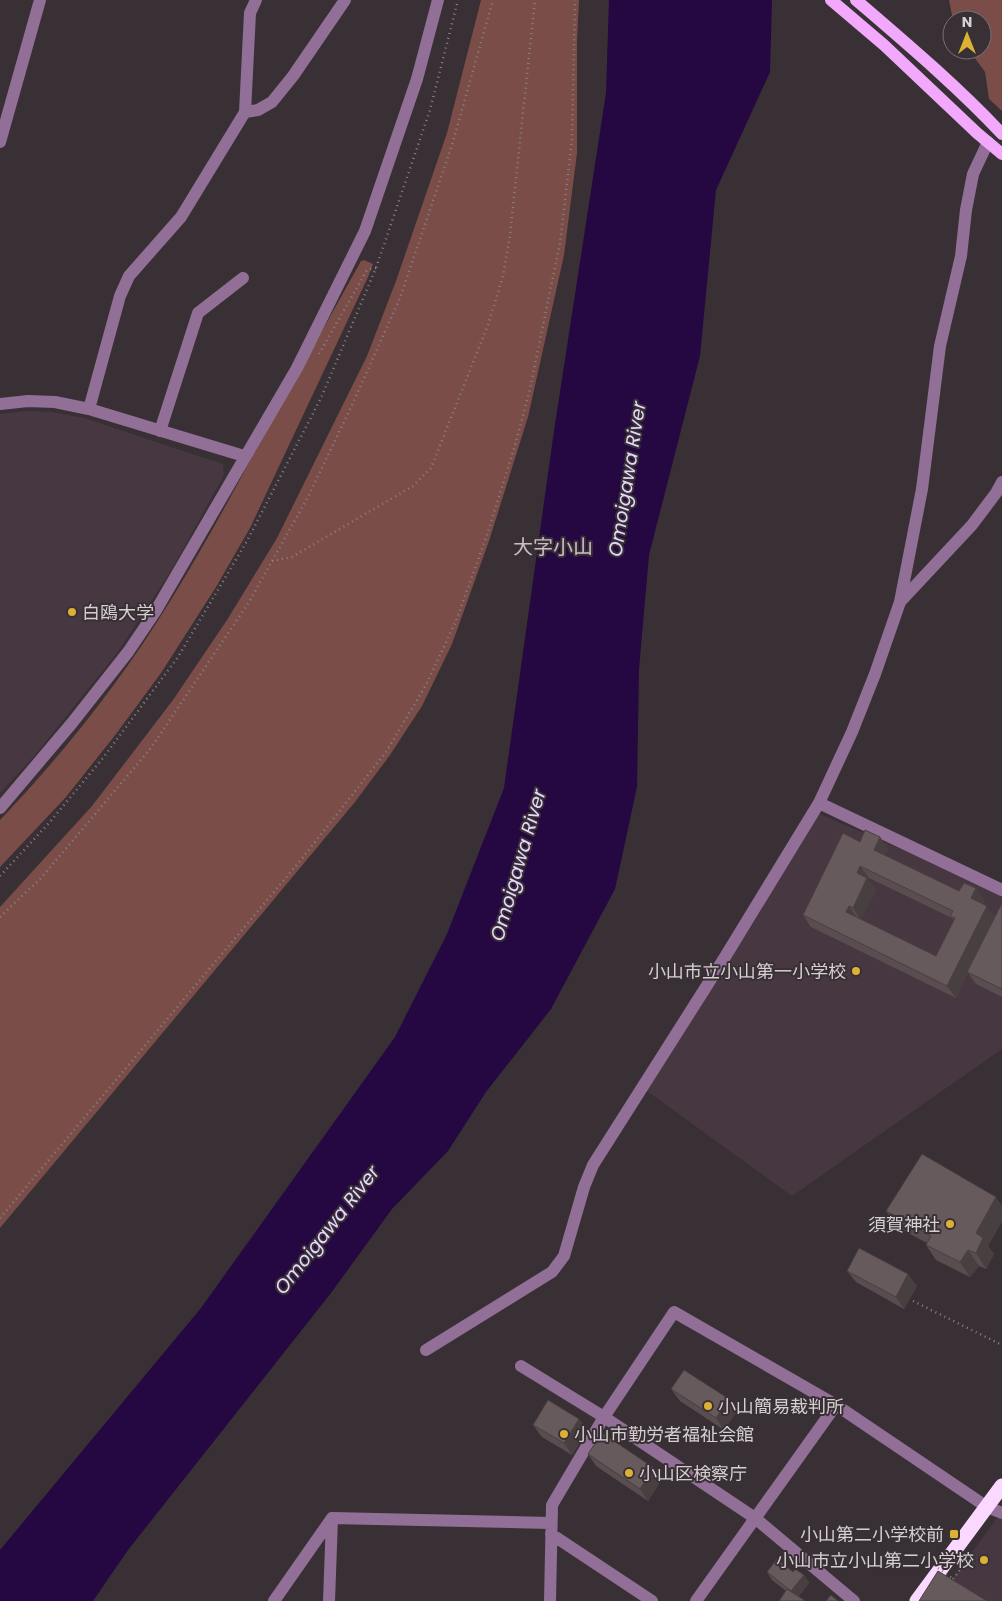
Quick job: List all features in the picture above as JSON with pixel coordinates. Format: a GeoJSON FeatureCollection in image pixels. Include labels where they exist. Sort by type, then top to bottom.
{"type":"FeatureCollection","features":[{"type":"Feature","properties":{"kind":"highway"},"geometry":{"type":"LineString","coordinates":[[917,1601],[1002,1486]]}},
{"type":"Feature","properties":{"kind":"main road"},"geometry":{"type":"LineString","coordinates":[[831,0],[884,45],[977,133],[1002,154]]}},
{"type":"Feature","properties":{"kind":"main road"},"geometry":{"type":"LineString","coordinates":[[856,0],[896,34],[982,113],[1002,134]]}},
{"type":"Feature","properties":{"kind":"street"},"geometry":{"type":"LineString","coordinates":[[0,142],[40,0]]}},
{"type":"Feature","properties":{"kind":"street"},"geometry":{"type":"LineString","coordinates":[[89,409],[120,296],[129,276],[181,216],[245,112],[250,13],[256,0]]}},
{"type":"Feature","properties":{"kind":"street"},"geometry":{"type":"LineString","coordinates":[[245,112],[258,110],[272,102],[293,76],[345,0]]}},
{"type":"Feature","properties":{"kind":"street"},"geometry":{"type":"LineString","coordinates":[[0,808],[72,723],[128,652],[180,571],[244,456],[297,368],[365,232],[417,79],[438,0]]}},
{"type":"Feature","properties":{"kind":"street"},"geometry":{"type":"LineString","coordinates":[[426,1350],[552,1272],[564,1256],[584,1187],[593,1165],[820,802],[852,732],[900,602],[922,489],[940,346],[960,256],[966,210],[974,174],[988,142]]}},
{"type":"Feature","properties":{"kind":"street"},"geometry":{"type":"LineString","coordinates":[[160,431],[198,313],[243,278]]}},
{"type":"Feature","properties":{"kind":"street"},"geometry":{"type":"LineString","coordinates":[[0,404],[28,401],[55,402],[89,409],[244,456]]}},
{"type":"Feature","properties":{"kind":"street"},"geometry":{"type":"LineString","coordinates":[[900,602],[972,525],[1002,482]]}},
{"type":"Feature","properties":{"kind":"street"},"geometry":{"type":"LineString","coordinates":[[820,802],[1002,890]]}},
{"type":"Feature","properties":{"kind":"street"},"geometry":{"type":"LineString","coordinates":[[550,1601],[552,1505],[604,1417],[674,1312],[836,1404],[987,1506],[1002,1513]]}},
{"type":"Feature","properties":{"kind":"street"},"geometry":{"type":"LineString","coordinates":[[521,1366],[604,1417],[755,1518],[854,1601]]}},
{"type":"Feature","properties":{"kind":"street"},"geometry":{"type":"LineString","coordinates":[[696,1601],[836,1404]]}},
{"type":"Feature","properties":{"kind":"street"},"geometry":{"type":"LineString","coordinates":[[332,1518],[551,1529],[652,1601]]}},
{"type":"Feature","properties":{"kind":"street"},"geometry":{"type":"LineString","coordinates":[[274,1601],[332,1518]]}},
{"type":"Feature","properties":{"kind":"street"},"geometry":{"type":"LineString","coordinates":[[329,1601],[332,1518]]}},
{"type":"Feature","properties":{"kind":"path"},"geometry":{"type":"LineString","coordinates":[[0,876],[49,823],[102,758],[178,657],[247,541],[321,398],[376,268],[430,110],[458,0]]}},
{"type":"Feature","properties":{"kind":"path"},"geometry":{"type":"LineString","coordinates":[[0,918],[41,878],[151,748],[249,602],[308,497],[400,298],[452,145],[493,0]]}},
{"type":"Feature","properties":{"kind":"path"},"geometry":{"type":"LineString","coordinates":[[272,561],[292,557],[413,486],[431,468],[488,325],[503,276],[510,235],[535,0]]}},
{"type":"Feature","properties":{"kind":"path"},"geometry":{"type":"LineString","coordinates":[[0,1218],[300,861],[386,752],[426,684],[456,621],[487,535],[516,442],[529,393],[560,243],[572,139],[575,0]]}},
{"type":"Feature","properties":{"kind":"path"},"geometry":{"type":"LineString","coordinates":[[318,356],[367,270],[376,268]]}},
{"type":"Feature","properties":{"kind":"path"},"geometry":{"type":"LineString","coordinates":[[913,1301],[1002,1345]]}},
{"type":"Feature","properties":{"kind":"path"},"geometry":{"type":"LineString","coordinates":[[930,1562],[953,1579],[965,1563]]}},
{"type":"Feature","properties":{"kind":"shaded area"},"geometry":{"type":"Polygon","coordinates":[[[481,0],[579,0],[577,153],[564,255],[528,417],[489,541],[452,644],[422,706],[390,755],[355,802],[0,1228],[0,907],[92,806],[173,700],[227,620],[277,538],[367,356],[396,281],[447,133],[481,0]]]}},
{"type":"Feature","properties":{"kind":"shaded area"},"geometry":{"type":"Polygon","coordinates":[[[949,0],[1002,0],[1002,111],[989,99],[985,72],[976,60],[992,60],[992,10],[951,10],[949,0]]]}},
{"type":"Feature","properties":{"kind":"shaded area"},"geometry":{"type":"Polygon","coordinates":[[[364,260],[373,264],[368,277],[250,528],[216,587],[161,673],[116,734],[66,797],[0,867],[0,820],[69,743],[111,689],[151,632],[201,550],[361,261],[364,260]]]}},
{"type":"Feature","properties":{"kind":"shaded area","name":"白鴎大学"},"geometry":{"type":"Polygon","coordinates":[[[27,411],[52,412],[84,418],[223,464],[224,475],[171,571],[117,653],[35,755],[0,793],[0,414],[27,411]]]}},
{"type":"Feature","properties":{"kind":"shaded area","name":"小山市立小山第一小学校"},"geometry":{"type":"Polygon","coordinates":[[[808,809],[1002,893],[1002,1049],[792,1196],[640,1086],[808,809]]]}},
{"type":"Feature","properties":{"kind":"shaded area","name":"小山市立小山第二小学校"},"geometry":{"type":"Polygon","coordinates":[[[998,1517],[1002,1519],[1002,1601],[936,1601],[998,1517]]]}},
{"type":"Feature","properties":{"kind":"water","name":"Omoigawa River"},"geometry":{"type":"Polygon","coordinates":[[[609,0],[772,0],[770,72],[716,190],[700,356],[649,555],[639,669],[637,787],[615,889],[551,1009],[486,1092],[448,1151],[392,1209],[331,1293],[128,1550],[93,1601],[0,1601],[0,1550],[201,1308],[395,1037],[447,934],[504,788],[554,431],[606,93],[609,0]]]}},
{"type":"Feature","properties":{"kind":"building"},"geometry":{"type":"Polygon","coordinates":[[[865,830],[880,837],[874,850],[959,891],[964,883],[976,888],[971,898],[987,906],[947,986],[803,915],[843,833],[860,842],[865,830]],[[860,866],[857,873],[867,878],[853,908],[849,906],[846,912],[936,956],[955,918],[950,916],[953,911],[860,866]]]}},
{"type":"Feature","properties":{"kind":"building"},"geometry":{"type":"Polygon","coordinates":[[[1002,903],[1002,989],[967,972],[1002,903]]]}},
{"type":"Feature","properties":{"kind":"building","name":"須賀神社"},"geometry":{"type":"Polygon","coordinates":[[[922,1154],[996,1197],[976,1233],[983,1238],[976,1253],[968,1250],[960,1262],[926,1245],[931,1236],[886,1211],[922,1154]]]}},
{"type":"Feature","properties":{"kind":"building"},"geometry":{"type":"Polygon","coordinates":[[[859,1248],[908,1274],[896,1297],[847,1271],[859,1248]]]}},
{"type":"Feature","properties":{"kind":"building"},"geometry":{"type":"Polygon","coordinates":[[[684,1370],[729,1399],[716,1418],[671,1389],[684,1370]]]}},
{"type":"Feature","properties":{"kind":"building"},"geometry":{"type":"Polygon","coordinates":[[[548,1400],[579,1419],[564,1443],[533,1425],[548,1400]]]}},
{"type":"Feature","properties":{"kind":"building","name":"小山区検察庁"},"geometry":{"type":"Polygon","coordinates":[[[602,1433],[654,1468],[640,1489],[588,1454],[602,1433]]]}},
{"type":"Feature","properties":{"kind":"building"},"geometry":{"type":"Polygon","coordinates":[[[777,1559],[793,1572],[795,1569],[804,1575],[791,1591],[767,1572],[777,1559]]]}},
{"type":"Feature","properties":{"kind":"building"},"geometry":{"type":"Polygon","coordinates":[[[938,1571],[987,1601],[919,1601],[938,1571]]]}},
{"type":"Feature","properties":{"kind":"building"},"geometry":{"type":"Polygon","coordinates":[[[787,1589],[804,1600],[779,1601],[787,1589]]]}},
{"type":"Feature","properties":{"kind":"building"},"geometry":{"type":"Polygon","coordinates":[[[831,1595],[838,1601],[826,1601],[831,1595]]]}},
{"type":"Feature","properties":{"kind":"place","name":"白鴎大学"},"geometry":{"type":"Point","coordinates":[72,612]}},
{"type":"Feature","properties":{"kind":"place","name":"小山市立小山第一小学校"},"geometry":{"type":"Point","coordinates":[856,971]}},
{"type":"Feature","properties":{"kind":"place","name":"須賀神社"},"geometry":{"type":"Point","coordinates":[950,1224]}},
{"type":"Feature","properties":{"kind":"place","name":"小山簡易裁判所"},"geometry":{"type":"Point","coordinates":[708,1406]}},
{"type":"Feature","properties":{"kind":"place","name":"小山市勤労者福祉会館"},"geometry":{"type":"Point","coordinates":[564,1434]}},
{"type":"Feature","properties":{"kind":"place","name":"小山区検察庁"},"geometry":{"type":"Point","coordinates":[629,1473]}},
{"type":"Feature","properties":{"kind":"place","name":"小山第二小学校前"},"geometry":{"type":"Point","coordinates":[954,1534]}},
{"type":"Feature","properties":{"kind":"place","name":"小山市立小山第二小学校"},"geometry":{"type":"Point","coordinates":[984,1560]}},
{"type":"Feature","properties":{"kind":"district","name":"大字小山"},"geometry":{"type":"Point","coordinates":[553,547]}}]}
